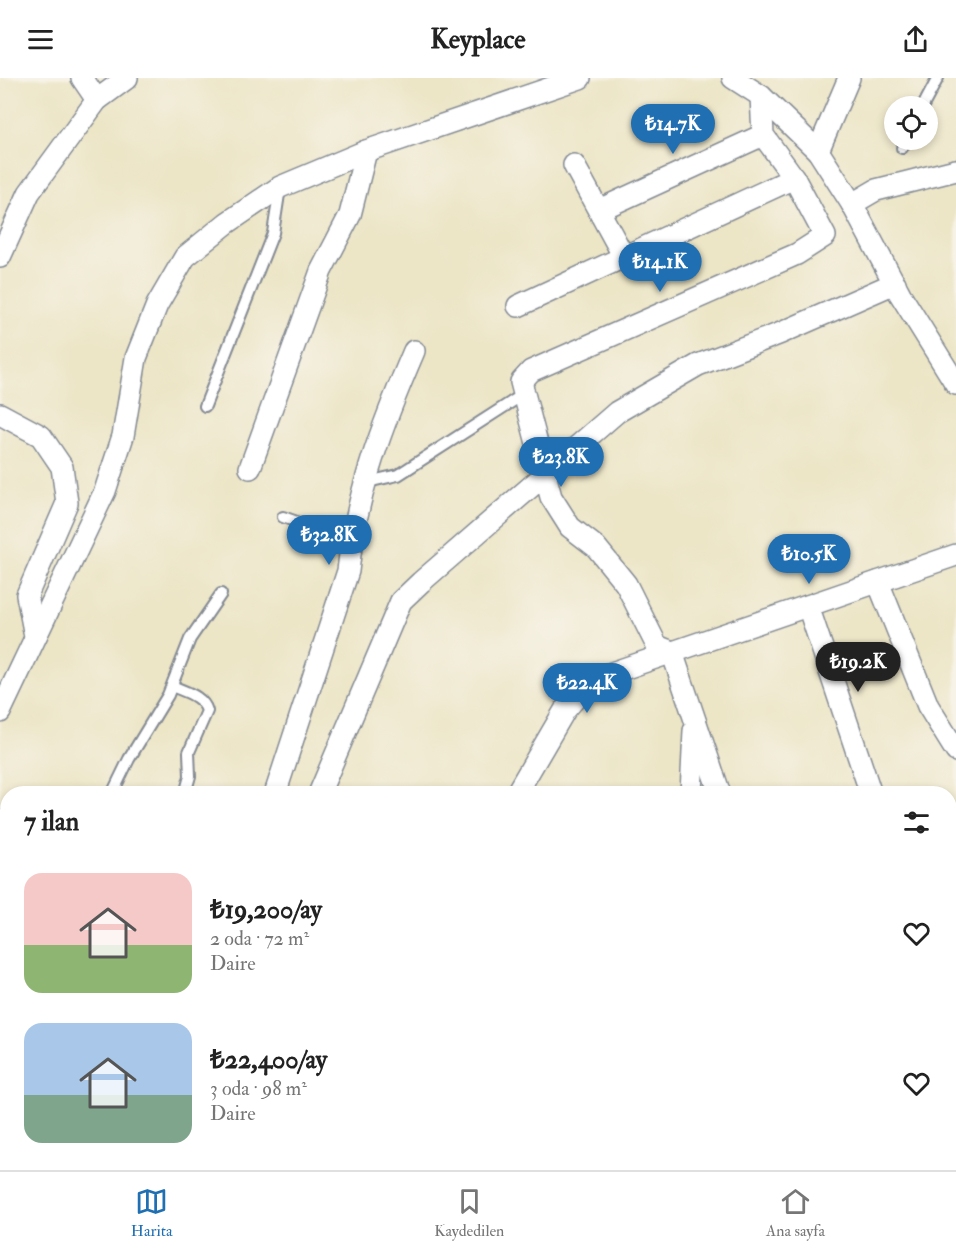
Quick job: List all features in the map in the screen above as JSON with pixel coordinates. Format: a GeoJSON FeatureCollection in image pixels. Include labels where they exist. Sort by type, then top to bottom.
{"type":"FeatureCollection","features":[{"type":"Feature","properties":{"kind":"street"},"geometry":{"type":"LineString","coordinates":[[82,78],[97,100]]}},
{"type":"Feature","properties":{"kind":"street"},"geometry":{"type":"LineString","coordinates":[[0,257],[29,193],[97,100],[127,78]]}},
{"type":"Feature","properties":{"kind":"street"},"geometry":{"type":"LineString","coordinates":[[0,711],[105,491],[123,436],[136,358],[157,305],[185,257],[227,223],[280,188],[366,151],[580,78]]}},
{"type":"Feature","properties":{"kind":"street"},"geometry":{"type":"LineString","coordinates":[[733,78],[761,96],[818,151],[852,204],[956,384]]}},
{"type":"Feature","properties":{"kind":"street"},"geometry":{"type":"LineString","coordinates":[[818,151],[849,78]]}},
{"type":"Feature","properties":{"kind":"street"},"geometry":{"type":"LineString","coordinates":[[717,786],[672,652],[657,646],[627,584],[596,547],[570,527],[551,497],[520,382],[531,371],[798,254],[825,236],[794,178],[763,135],[761,96]]}},
{"type":"Feature","properties":{"kind":"street"},"geometry":{"type":"LineString","coordinates":[[598,210],[763,135]]}},
{"type":"Feature","properties":{"kind":"street"},"geometry":{"type":"LineString","coordinates":[[250,468],[321,271],[350,215],[366,151]]}},
{"type":"Feature","properties":{"kind":"street"},"geometry":{"type":"LineString","coordinates":[[574,165],[624,257]]}},
{"type":"Feature","properties":{"kind":"street"},"geometry":{"type":"LineString","coordinates":[[852,204],[876,190],[956,170]]}},
{"type":"Feature","properties":{"kind":"street"},"geometry":{"type":"LineString","coordinates":[[518,306],[794,178]]}},
{"type":"Feature","properties":{"kind":"street"},"geometry":{"type":"LineString","coordinates":[[322,786],[401,601],[617,412],[698,365],[781,333],[896,283]]}},
{"type":"Feature","properties":{"kind":"street"},"geometry":{"type":"LineString","coordinates":[[277,786],[348,571],[351,541],[363,483],[385,418],[414,351]]}},
{"type":"Feature","properties":{"kind":"street"},"geometry":{"type":"LineString","coordinates":[[0,414],[41,436],[62,467],[67,503],[27,595],[34,636]]}},
{"type":"Feature","properties":{"kind":"street"},"geometry":{"type":"LineString","coordinates":[[521,786],[565,710],[591,680],[956,555]]}},
{"type":"Feature","properties":{"kind":"street"},"geometry":{"type":"LineString","coordinates":[[878,582],[928,706],[956,751]]}},
{"type":"Feature","properties":{"kind":"street"},"geometry":{"type":"LineString","coordinates":[[808,606],[868,786]]}},
{"type":"Feature","properties":{"kind":"street"},"geometry":{"type":"LineString","coordinates":[[691,786],[695,718]]}},
{"type":"Feature","properties":{"kind":"lane"},"geometry":{"type":"LineString","coordinates":[[928,96],[938,78]]}},
{"type":"Feature","properties":{"kind":"lane"},"geometry":{"type":"LineString","coordinates":[[205,405],[273,232],[280,188]]}},
{"type":"Feature","properties":{"kind":"lane"},"geometry":{"type":"LineString","coordinates":[[363,483],[398,475],[524,394]]}},
{"type":"Feature","properties":{"kind":"lane"},"geometry":{"type":"LineString","coordinates":[[283,517],[351,541]]}},
{"type":"Feature","properties":{"kind":"lane"},"geometry":{"type":"LineString","coordinates":[[116,786],[172,686],[190,639],[221,594]]}},
{"type":"Feature","properties":{"kind":"lane"},"geometry":{"type":"LineString","coordinates":[[172,686],[196,696],[205,704],[207,711],[189,752],[190,776],[187,786]]}}]}
